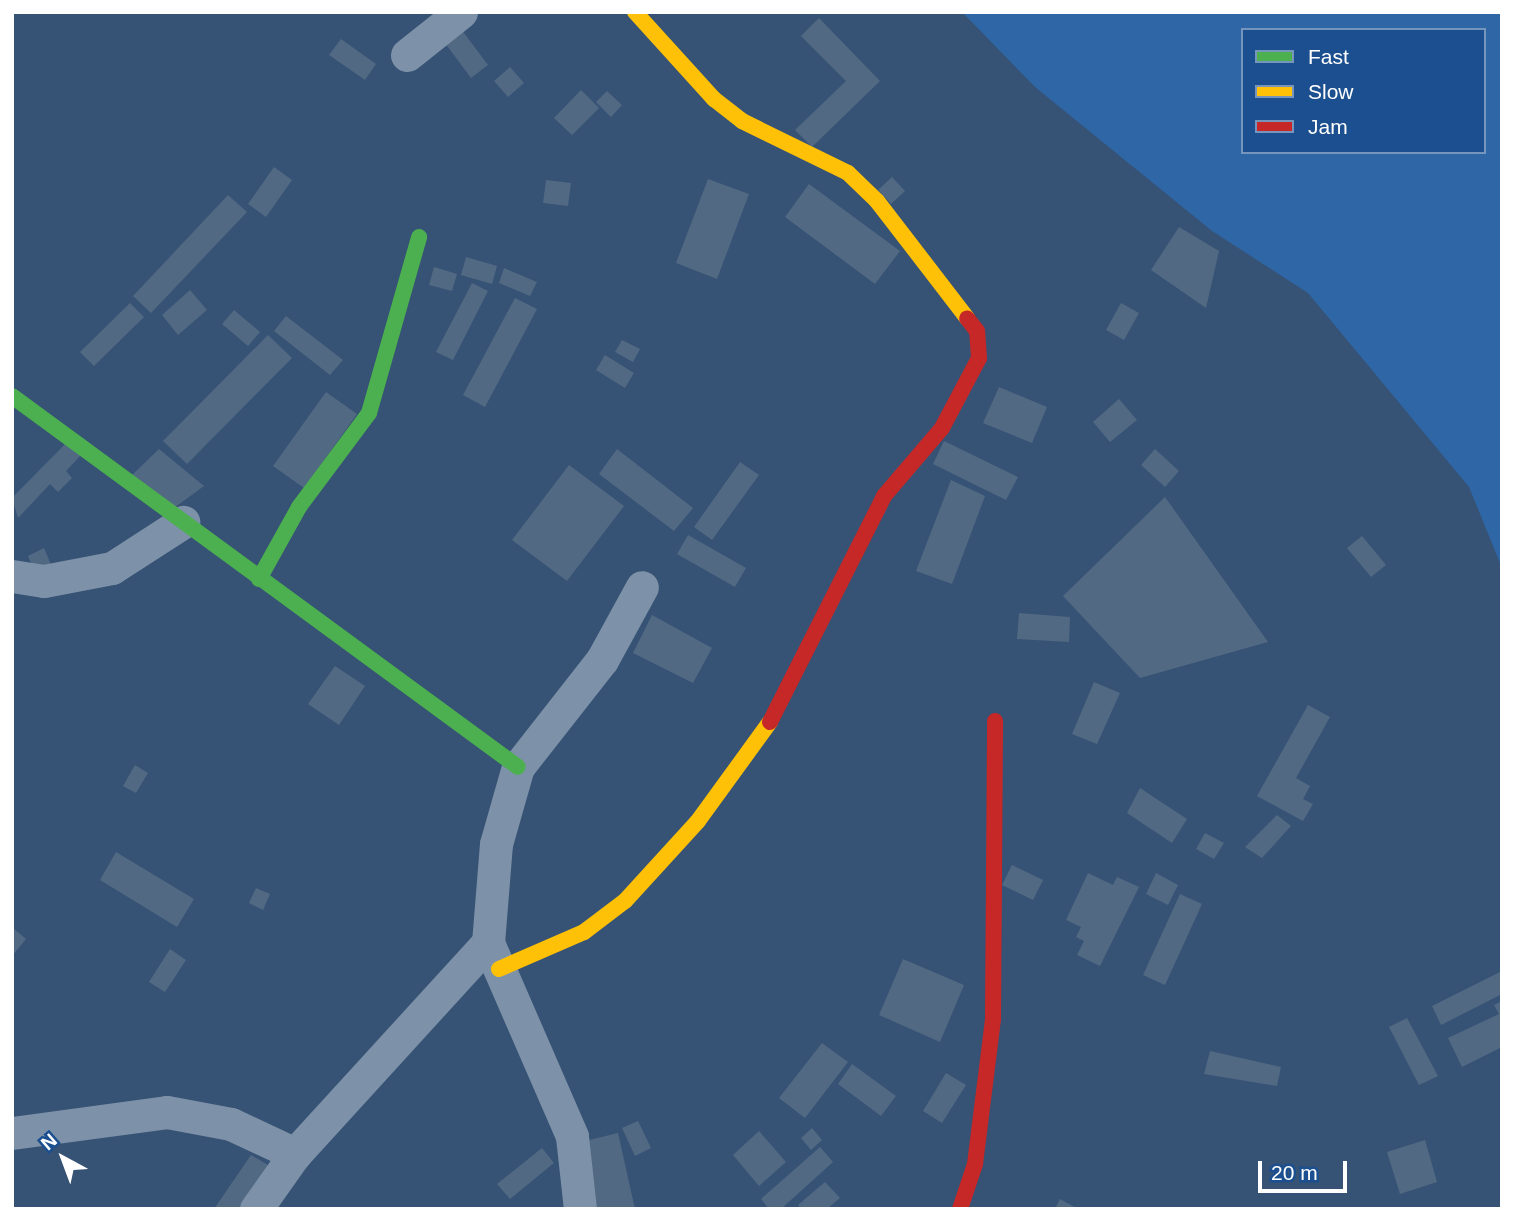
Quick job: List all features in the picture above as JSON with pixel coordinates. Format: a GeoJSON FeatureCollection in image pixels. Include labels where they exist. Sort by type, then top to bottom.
{"type":"FeatureCollection","features":[{"type":"Feature","properties":{"kind":"street"},"geometry":{"type":"LineString","coordinates":[[407,55],[461,12]]}},
{"type":"Feature","properties":{"kind":"street"},"geometry":{"type":"LineString","coordinates":[[256,1209],[295,1154],[493,956],[584,932],[625,901],[698,821],[781,706],[884,496],[943,428],[979,358],[977,331],[877,201],[828,160],[742,121],[714,99],[635,12]]}},
{"type":"Feature","properties":{"kind":"street"},"geometry":{"type":"LineString","coordinates":[[259,579],[299,507],[369,413],[419,237]]}},
{"type":"Feature","properties":{"kind":"street"},"geometry":{"type":"LineString","coordinates":[[12,396],[518,767]]}},
{"type":"Feature","properties":{"kind":"street"},"geometry":{"type":"LineString","coordinates":[[12,576],[44,581],[112,568],[183,523]]}},
{"type":"Feature","properties":{"kind":"street"},"geometry":{"type":"LineString","coordinates":[[580,1209],[572,1136],[493,956],[496,844],[518,767],[602,660],[642,587]]}},
{"type":"Feature","properties":{"kind":"street"},"geometry":{"type":"LineString","coordinates":[[960,1209],[975,1164],[993,1019],[995,721]]}},
{"type":"Feature","properties":{"kind":"street"},"geometry":{"type":"LineString","coordinates":[[12,1133],[167,1112],[231,1124],[295,1154]]}},
{"type":"Feature","properties":{"kind":"shaded area"},"geometry":{"type":"Polygon","coordinates":[[[962,12],[1502,12],[1502,568],[1469,487],[1308,293],[1212,231],[1035,87],[962,12]]]}},
{"type":"Feature","properties":{"kind":"building"},"geometry":{"type":"Polygon","coordinates":[[[819,18],[880,81],[812,147],[795,130],[846,81],[801,36],[819,18]]]}},
{"type":"Feature","properties":{"kind":"building"},"geometry":{"type":"Polygon","coordinates":[[[458,25],[488,65],[471,78],[442,39],[458,25]]]}},
{"type":"Feature","properties":{"kind":"building"},"geometry":{"type":"Polygon","coordinates":[[[341,39],[376,64],[365,80],[329,55],[341,39]]]}},
{"type":"Feature","properties":{"kind":"building"},"geometry":{"type":"Polygon","coordinates":[[[510,67],[524,83],[508,97],[494,81],[510,67]]]}},
{"type":"Feature","properties":{"kind":"building"},"geometry":{"type":"Polygon","coordinates":[[[581,90],[599,108],[572,135],[554,118],[581,90]]]}},
{"type":"Feature","properties":{"kind":"building"},"geometry":{"type":"Polygon","coordinates":[[[607,91],[622,105],[611,117],[596,102],[607,91]]]}},
{"type":"Feature","properties":{"kind":"building"},"geometry":{"type":"Polygon","coordinates":[[[274,167],[292,180],[266,217],[248,204],[274,167]]]}},
{"type":"Feature","properties":{"kind":"building"},"geometry":{"type":"Polygon","coordinates":[[[892,177],[905,191],[891,204],[878,190],[892,177]]]}},
{"type":"Feature","properties":{"kind":"building"},"geometry":{"type":"Polygon","coordinates":[[[708,179],[749,194],[717,279],[676,263],[708,179]]]}},
{"type":"Feature","properties":{"kind":"building"},"geometry":{"type":"Polygon","coordinates":[[[546,180],[571,183],[568,206],[543,203],[546,180]]]}},
{"type":"Feature","properties":{"kind":"building"},"geometry":{"type":"Polygon","coordinates":[[[809,184],[900,251],[875,284],[785,217],[809,184]]]}},
{"type":"Feature","properties":{"kind":"building"},"geometry":{"type":"Polygon","coordinates":[[[228,195],[247,212],[151,313],[133,296],[228,195]]]}},
{"type":"Feature","properties":{"kind":"building"},"geometry":{"type":"Polygon","coordinates":[[[1179,227],[1219,251],[1206,308],[1151,270],[1179,227]]]}},
{"type":"Feature","properties":{"kind":"building"},"geometry":{"type":"Polygon","coordinates":[[[466,257],[497,266],[492,284],[461,275],[466,257]]]}},
{"type":"Feature","properties":{"kind":"building"},"geometry":{"type":"Polygon","coordinates":[[[434,267],[457,274],[452,291],[429,285],[434,267]]]}},
{"type":"Feature","properties":{"kind":"building"},"geometry":{"type":"Polygon","coordinates":[[[504,268],[537,282],[530,296],[499,283],[504,268]]]}},
{"type":"Feature","properties":{"kind":"building"},"geometry":{"type":"Polygon","coordinates":[[[472,283],[488,291],[453,360],[436,352],[472,283]]]}},
{"type":"Feature","properties":{"kind":"building"},"geometry":{"type":"Polygon","coordinates":[[[190,290],[207,310],[178,335],[162,315],[190,290]]]}},
{"type":"Feature","properties":{"kind":"building"},"geometry":{"type":"Polygon","coordinates":[[[515,298],[537,309],[485,407],[463,395],[515,298]]]}},
{"type":"Feature","properties":{"kind":"building"},"geometry":{"type":"Polygon","coordinates":[[[130,303],[144,317],[94,366],[80,352],[130,303]]]}},
{"type":"Feature","properties":{"kind":"building"},"geometry":{"type":"Polygon","coordinates":[[[1121,303],[1139,313],[1124,340],[1106,330],[1121,303]]]}},
{"type":"Feature","properties":{"kind":"building"},"geometry":{"type":"Polygon","coordinates":[[[234,310],[260,332],[248,346],[222,324],[234,310]]]}},
{"type":"Feature","properties":{"kind":"building"},"geometry":{"type":"Polygon","coordinates":[[[286,316],[343,360],[330,375],[274,331],[286,316]]]}},
{"type":"Feature","properties":{"kind":"building"},"geometry":{"type":"Polygon","coordinates":[[[268,335],[292,358],[187,464],[163,441],[268,335]]]}},
{"type":"Feature","properties":{"kind":"building"},"geometry":{"type":"Polygon","coordinates":[[[622,340],[640,349],[633,362],[615,352],[622,340]]]}},
{"type":"Feature","properties":{"kind":"building"},"geometry":{"type":"Polygon","coordinates":[[[605,355],[634,373],[625,388],[596,370],[605,355]]]}},
{"type":"Feature","properties":{"kind":"building"},"geometry":{"type":"Polygon","coordinates":[[[999,387],[1047,407],[1032,443],[983,423],[999,387]]]}},
{"type":"Feature","properties":{"kind":"building"},"geometry":{"type":"Polygon","coordinates":[[[326,392],[357,414],[304,488],[273,466],[326,392]]]}},
{"type":"Feature","properties":{"kind":"building"},"geometry":{"type":"Polygon","coordinates":[[[1119,399],[1137,420],[1110,442],[1093,422],[1119,399]]]}},
{"type":"Feature","properties":{"kind":"building"},"geometry":{"type":"Polygon","coordinates":[[[68,441],[82,454],[66,471],[72,478],[58,492],[50,484],[18,518],[12,498],[68,441]]]}},
{"type":"Feature","properties":{"kind":"building"},"geometry":{"type":"Polygon","coordinates":[[[944,441],[1018,477],[1006,500],[933,464],[944,441]]]}},
{"type":"Feature","properties":{"kind":"building"},"geometry":{"type":"Polygon","coordinates":[[[159,449],[204,486],[174,508],[131,476],[159,449]]]}},
{"type":"Feature","properties":{"kind":"building"},"geometry":{"type":"Polygon","coordinates":[[[617,449],[693,508],[674,531],[599,474],[617,449]]]}},
{"type":"Feature","properties":{"kind":"building"},"geometry":{"type":"Polygon","coordinates":[[[1155,449],[1179,471],[1165,487],[1141,465],[1155,449]]]}},
{"type":"Feature","properties":{"kind":"building"},"geometry":{"type":"Polygon","coordinates":[[[740,462],[759,475],[712,540],[694,527],[740,462]]]}},
{"type":"Feature","properties":{"kind":"building"},"geometry":{"type":"Polygon","coordinates":[[[569,465],[624,506],[567,581],[512,540],[569,465]]]}},
{"type":"Feature","properties":{"kind":"building"},"geometry":{"type":"Polygon","coordinates":[[[951,480],[985,496],[952,584],[916,571],[951,480]]]}},
{"type":"Feature","properties":{"kind":"building"},"geometry":{"type":"Polygon","coordinates":[[[1165,497],[1268,642],[1140,678],[1063,596],[1165,497]]]}},
{"type":"Feature","properties":{"kind":"building"},"geometry":{"type":"Polygon","coordinates":[[[688,535],[746,568],[735,587],[677,554],[688,535]]]}},
{"type":"Feature","properties":{"kind":"building"},"geometry":{"type":"Polygon","coordinates":[[[1362,536],[1386,565],[1371,577],[1347,548],[1362,536]]]}},
{"type":"Feature","properties":{"kind":"building"},"geometry":{"type":"Polygon","coordinates":[[[44,548],[52,567],[36,575],[28,556],[44,548]]]}},
{"type":"Feature","properties":{"kind":"building"},"geometry":{"type":"Polygon","coordinates":[[[1019,613],[1070,617],[1069,642],[1017,639],[1019,613]]]}},
{"type":"Feature","properties":{"kind":"building"},"geometry":{"type":"Polygon","coordinates":[[[652,615],[712,648],[693,683],[633,653],[652,615]]]}},
{"type":"Feature","properties":{"kind":"building"},"geometry":{"type":"Polygon","coordinates":[[[335,666],[365,686],[339,725],[308,704],[335,666]]]}},
{"type":"Feature","properties":{"kind":"building"},"geometry":{"type":"Polygon","coordinates":[[[1094,682],[1120,693],[1097,744],[1072,734],[1094,682]]]}},
{"type":"Feature","properties":{"kind":"building"},"geometry":{"type":"Polygon","coordinates":[[[1308,705],[1330,717],[1296,778],[1310,786],[1303,799],[1313,804],[1303,821],[1257,796],[1308,705]]]}},
{"type":"Feature","properties":{"kind":"building"},"geometry":{"type":"Polygon","coordinates":[[[135,765],[148,773],[136,793],[123,786],[135,765]]]}},
{"type":"Feature","properties":{"kind":"building"},"geometry":{"type":"Polygon","coordinates":[[[1140,788],[1187,819],[1172,843],[1127,813],[1140,788]]]}},
{"type":"Feature","properties":{"kind":"building"},"geometry":{"type":"Polygon","coordinates":[[[1277,815],[1291,826],[1262,858],[1245,847],[1277,815]]]}},
{"type":"Feature","properties":{"kind":"building"},"geometry":{"type":"Polygon","coordinates":[[[1205,833],[1224,843],[1214,859],[1196,849],[1205,833]]]}},
{"type":"Feature","properties":{"kind":"building"},"geometry":{"type":"Polygon","coordinates":[[[116,852],[194,899],[177,927],[100,880],[116,852]]]}},
{"type":"Feature","properties":{"kind":"building"},"geometry":{"type":"Polygon","coordinates":[[[1012,865],[1043,880],[1033,900],[1002,885],[1012,865]]]}},
{"type":"Feature","properties":{"kind":"building"},"geometry":{"type":"Polygon","coordinates":[[[1088,873],[1113,885],[1117,877],[1139,887],[1100,966],[1077,955],[1084,941],[1076,937],[1081,927],[1066,920],[1088,873]]]}},
{"type":"Feature","properties":{"kind":"building"},"geometry":{"type":"Polygon","coordinates":[[[1156,873],[1178,885],[1168,905],[1146,894],[1156,873]]]}},
{"type":"Feature","properties":{"kind":"building"},"geometry":{"type":"Polygon","coordinates":[[[256,888],[270,894],[263,910],[249,903],[256,888]]]}},
{"type":"Feature","properties":{"kind":"building"},"geometry":{"type":"Polygon","coordinates":[[[1180,894],[1202,904],[1165,985],[1143,975],[1180,894]]]}},
{"type":"Feature","properties":{"kind":"building"},"geometry":{"type":"Polygon","coordinates":[[[12,927],[26,939],[12,956],[12,927]]]}},
{"type":"Feature","properties":{"kind":"building"},"geometry":{"type":"Polygon","coordinates":[[[170,949],[186,960],[165,992],[149,982],[170,949]]]}},
{"type":"Feature","properties":{"kind":"building"},"geometry":{"type":"Polygon","coordinates":[[[903,959],[964,985],[940,1042],[879,1015],[903,959]]]}},
{"type":"Feature","properties":{"kind":"building"},"geometry":{"type":"Polygon","coordinates":[[[1502,971],[1502,994],[1441,1025],[1432,1006],[1502,971]]]}},
{"type":"Feature","properties":{"kind":"building"},"geometry":{"type":"Polygon","coordinates":[[[1502,1001],[1502,1047],[1462,1067],[1448,1038],[1499,1014],[1494,1005],[1502,1001]]]}},
{"type":"Feature","properties":{"kind":"building"},"geometry":{"type":"Polygon","coordinates":[[[1407,1018],[1438,1076],[1419,1085],[1389,1027],[1407,1018]]]}},
{"type":"Feature","properties":{"kind":"building"},"geometry":{"type":"Polygon","coordinates":[[[822,1043],[848,1062],[805,1118],[779,1098],[822,1043]]]}},
{"type":"Feature","properties":{"kind":"building"},"geometry":{"type":"Polygon","coordinates":[[[1210,1051],[1281,1067],[1277,1086],[1204,1074],[1210,1051]]]}},
{"type":"Feature","properties":{"kind":"building"},"geometry":{"type":"Polygon","coordinates":[[[852,1064],[896,1096],[881,1116],[838,1084],[852,1064]]]}},
{"type":"Feature","properties":{"kind":"building"},"geometry":{"type":"Polygon","coordinates":[[[946,1073],[966,1085],[942,1123],[923,1111],[946,1073]]]}},
{"type":"Feature","properties":{"kind":"building"},"geometry":{"type":"Polygon","coordinates":[[[638,1121],[651,1148],[635,1156],[622,1128],[638,1121]]]}},
{"type":"Feature","properties":{"kind":"building"},"geometry":{"type":"Polygon","coordinates":[[[812,1128],[822,1140],[811,1150],[801,1138],[812,1128]]]}},
{"type":"Feature","properties":{"kind":"building"},"geometry":{"type":"Polygon","coordinates":[[[759,1131],[786,1162],[759,1186],[733,1155],[759,1131]]]}},
{"type":"Feature","properties":{"kind":"building"},"geometry":{"type":"Polygon","coordinates":[[[618,1133],[635,1209],[593,1209],[577,1143],[618,1133]]]}},
{"type":"Feature","properties":{"kind":"building"},"geometry":{"type":"Polygon","coordinates":[[[1425,1140],[1437,1182],[1400,1194],[1387,1152],[1425,1140]]]}},
{"type":"Feature","properties":{"kind":"building"},"geometry":{"type":"Polygon","coordinates":[[[820,1147],[833,1162],[781,1209],[769,1209],[761,1199],[820,1147]]]}},
{"type":"Feature","properties":{"kind":"building"},"geometry":{"type":"Polygon","coordinates":[[[542,1148],[554,1163],[510,1199],[497,1184],[542,1148]]]}},
{"type":"Feature","properties":{"kind":"building"},"geometry":{"type":"Polygon","coordinates":[[[251,1155],[273,1168],[245,1209],[214,1209],[251,1155]]]}},
{"type":"Feature","properties":{"kind":"building"},"geometry":{"type":"Polygon","coordinates":[[[825,1182],[840,1198],[827,1209],[801,1209],[798,1205],[825,1182]]]}},
{"type":"Feature","properties":{"kind":"building"},"geometry":{"type":"Polygon","coordinates":[[[1060,1199],[1078,1209],[1055,1209],[1060,1199]]]}},
{"type":"Feature","properties":{"kind":"traffic: fast"},"geometry":{"type":"LineString","coordinates":[[259,579],[299,507],[369,413],[419,237]]}},
{"type":"Feature","properties":{"kind":"traffic: fast"},"geometry":{"type":"LineString","coordinates":[[12,396],[518,767]]}},
{"type":"Feature","properties":{"kind":"traffic: slow"},"geometry":{"type":"LineString","coordinates":[[635,12],[714,99],[742,121],[848,173],[877,201],[967,318]]}},
{"type":"Feature","properties":{"kind":"traffic: slow"},"geometry":{"type":"LineString","coordinates":[[499,969],[584,932],[625,901],[698,821],[770,722]]}},
{"type":"Feature","properties":{"kind":"traffic: jam"},"geometry":{"type":"LineString","coordinates":[[770,722],[884,496],[942,428],[979,358],[977,331],[967,318]]}},
{"type":"Feature","properties":{"kind":"traffic: jam"},"geometry":{"type":"LineString","coordinates":[[960,1209],[975,1164],[993,1019],[995,721]]}}]}
